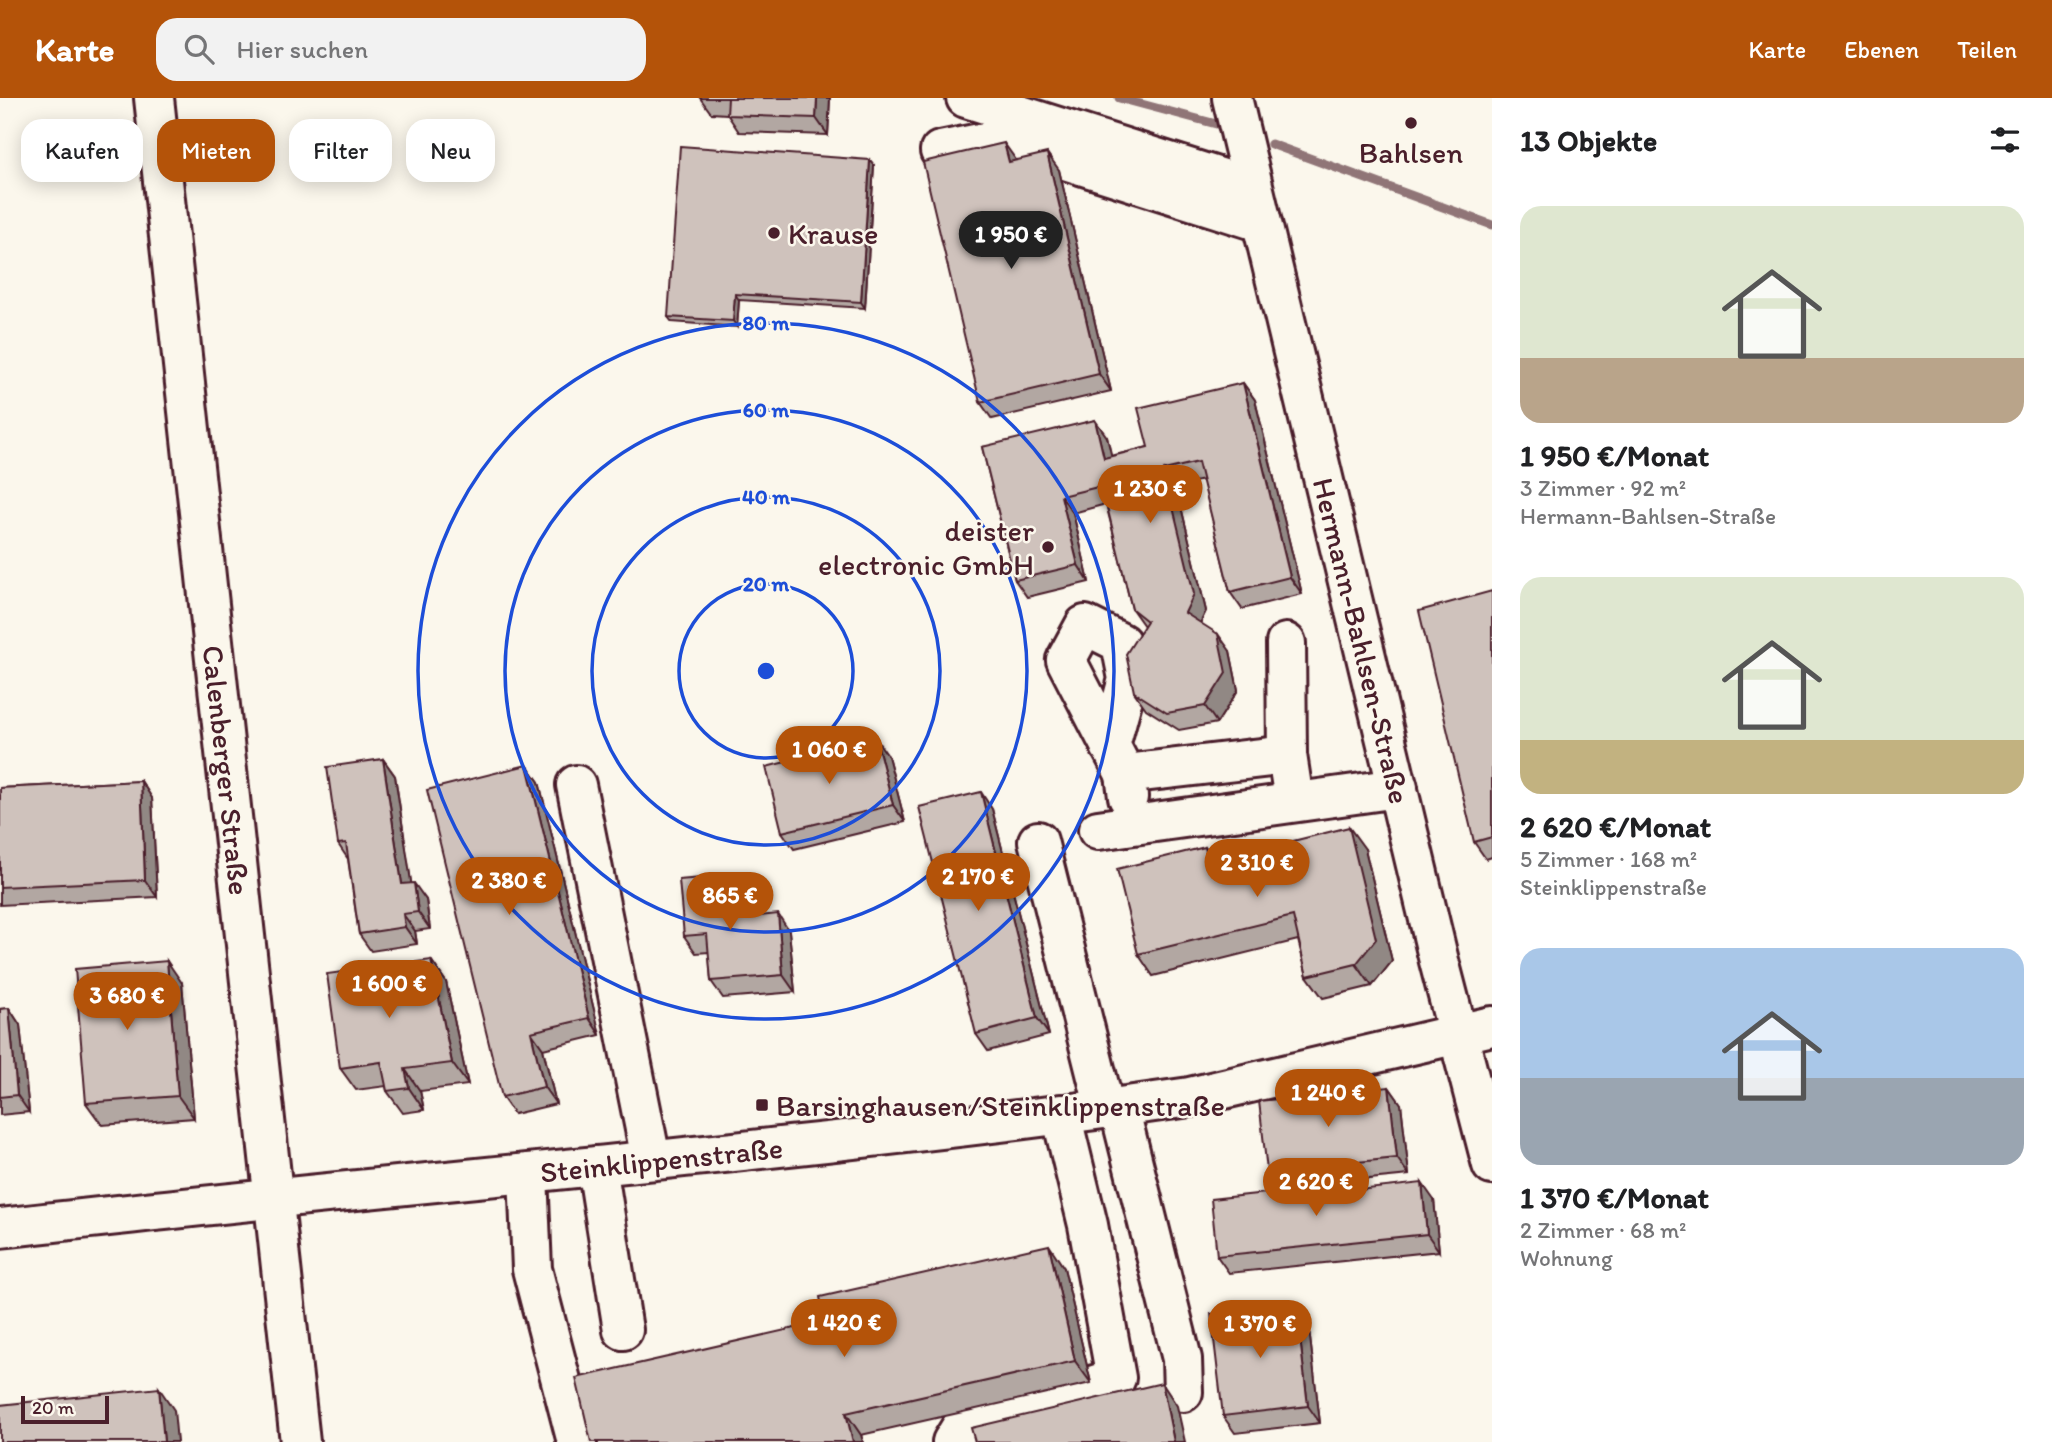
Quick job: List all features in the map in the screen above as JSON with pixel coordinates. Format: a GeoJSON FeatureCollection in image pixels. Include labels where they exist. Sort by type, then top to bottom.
{"type":"FeatureCollection","features":[{"type":"Feature","properties":{"kind":"street","name":"Calenberger Straße"},"geometry":{"type":"LineString","coordinates":[[154,98],[300,1442]]}},
{"type":"Feature","properties":{"kind":"street"},"geometry":{"type":"LineString","coordinates":[[966,98],[1256,205]]}},
{"type":"Feature","properties":{"kind":"street","name":"Hermann-Bahlsen-Straße"},"geometry":{"type":"LineString","coordinates":[[1235,106],[1256,205],[1398,788],[1475,1030],[1492,1165]]}},
{"type":"Feature","properties":{"kind":"street"},"geometry":{"type":"LineString","coordinates":[[940,151],[999,139],[1256,205]]}},
{"type":"Feature","properties":{"kind":"street"},"geometry":{"type":"LineString","coordinates":[[1286,643],[1287,755],[1294,803]]}},
{"type":"Feature","properties":{"kind":"street"},"geometry":{"type":"LineString","coordinates":[[1287,755],[1118,760],[1115,827],[1398,788]]}},
{"type":"Feature","properties":{"kind":"street"},"geometry":{"type":"LineString","coordinates":[[576,785],[652,1159]]}},
{"type":"Feature","properties":{"kind":"street"},"geometry":{"type":"LineString","coordinates":[[1038,841],[1182,1359],[1183,1392]]}},
{"type":"Feature","properties":{"kind":"street","name":"Steinklippenstraße"},"geometry":{"type":"LineString","coordinates":[[0,1228],[274,1197],[528,1174],[1112,1108],[1190,1097],[1475,1030]]}},
{"type":"Feature","properties":{"kind":"street"},"geometry":{"type":"LineString","coordinates":[[952,1442],[960,1429],[1116,1378],[1088,1226],[1061,1114]]}},
{"type":"Feature","properties":{"kind":"street"},"geometry":{"type":"LineString","coordinates":[[597,1166],[623,1330]]}},
{"type":"Feature","properties":{"kind":"street"},"geometry":{"type":"LineString","coordinates":[[528,1174],[532,1269],[577,1442]]}},
{"type":"Feature","properties":{"kind":"building"},"geometry":{"type":"Polygon","coordinates":[[[728,98],[817,98],[816,118],[727,115],[728,98]]]}},
{"type":"Feature","properties":{"kind":"building"},"geometry":{"type":"Polygon","coordinates":[[[1004,143],[1009,162],[1047,153],[1099,374],[980,402],[923,162],[1004,143]]]}},
{"type":"Feature","properties":{"kind":"building","name":"Krause"},"geometry":{"type":"Polygon","coordinates":[[[680,146],[870,160],[861,302],[735,294],[733,321],[668,317],[680,146]]]}},
{"type":"Feature","properties":{"kind":"building","name":"deister electronic GmbH"},"geometry":{"type":"Polygon","coordinates":[[[1243,383],[1290,577],[1230,592],[1198,462],[1164,470],[1194,594],[1185,613],[1218,634],[1226,673],[1205,706],[1167,713],[1134,692],[1126,654],[1147,621],[1132,609],[1102,486],[1061,496],[1078,565],[1015,580],[982,447],[1095,420],[1104,458],[1148,447],[1138,408],[1243,383]]]}},
{"type":"Feature","properties":{"kind":"building"},"geometry":{"type":"Polygon","coordinates":[[[1492,591],[1492,837],[1474,842],[1419,611],[1492,591]]]}},
{"type":"Feature","properties":{"kind":"building"},"geometry":{"type":"Polygon","coordinates":[[[876,739],[893,805],[782,832],[766,767],[876,739]]]}},
{"type":"Feature","properties":{"kind":"building"},"geometry":{"type":"Polygon","coordinates":[[[383,759],[402,884],[414,883],[418,912],[403,914],[405,927],[359,934],[346,843],[338,844],[327,767],[383,759]]]}},
{"type":"Feature","properties":{"kind":"building"},"geometry":{"type":"Polygon","coordinates":[[[527,765],[589,1018],[531,1032],[544,1087],[502,1097],[427,790],[527,765]]]}},
{"type":"Feature","properties":{"kind":"building"},"geometry":{"type":"Polygon","coordinates":[[[141,781],[145,880],[0,887],[0,788],[141,781]]]}},
{"type":"Feature","properties":{"kind":"building"},"geometry":{"type":"Polygon","coordinates":[[[981,792],[1037,1018],[976,1034],[919,807],[981,792]]]}},
{"type":"Feature","properties":{"kind":"building"},"geometry":{"type":"Polygon","coordinates":[[[1349,827],[1376,939],[1356,964],[1307,976],[1293,916],[1138,954],[1117,869],[1205,847],[1210,870],[1279,854],[1277,845],[1349,827]]]}},
{"type":"Feature","properties":{"kind":"building"},"geometry":{"type":"Polygon","coordinates":[[[725,876],[729,919],[778,914],[783,975],[711,981],[707,934],[684,936],[679,880],[725,876]]]}},
{"type":"Feature","properties":{"kind":"building"},"geometry":{"type":"Polygon","coordinates":[[[431,960],[452,1063],[405,1069],[409,1088],[387,1091],[381,1062],[340,1068],[327,974],[431,960]]]}},
{"type":"Feature","properties":{"kind":"building"},"geometry":{"type":"Polygon","coordinates":[[[167,961],[178,1096],[86,1103],[75,969],[167,961]]]}},
{"type":"Feature","properties":{"kind":"building"},"geometry":{"type":"Polygon","coordinates":[[[9,1008],[17,1095],[0,1097],[0,1009],[9,1008]]]}},
{"type":"Feature","properties":{"kind":"building"},"geometry":{"type":"Polygon","coordinates":[[[1389,1087],[1397,1158],[1267,1171],[1259,1101],[1389,1087]]]}},
{"type":"Feature","properties":{"kind":"building"},"geometry":{"type":"Polygon","coordinates":[[[1422,1183],[1427,1234],[1217,1256],[1211,1199],[1322,1187],[1322,1194],[1422,1183]]]}},
{"type":"Feature","properties":{"kind":"building"},"geometry":{"type":"Polygon","coordinates":[[[1049,1245],[1075,1361],[846,1413],[853,1442],[591,1442],[576,1378],[825,1321],[820,1297],[1049,1245]]]}},
{"type":"Feature","properties":{"kind":"building"},"geometry":{"type":"Polygon","coordinates":[[[1296,1304],[1308,1406],[1223,1416],[1211,1314],[1296,1304]]]}},
{"type":"Feature","properties":{"kind":"building"},"geometry":{"type":"Polygon","coordinates":[[[1162,1383],[1174,1442],[975,1442],[971,1428],[1162,1383]]]}},
{"type":"Feature","properties":{"kind":"building"},"geometry":{"type":"Polygon","coordinates":[[[159,1388],[164,1442],[0,1442],[0,1405],[159,1388]]]}},
{"type":"Feature","properties":{"kind":"waterway"},"geometry":{"type":"LineString","coordinates":[[1119,98],[1220,125]]}},
{"type":"Feature","properties":{"kind":"waterway"},"geometry":{"type":"LineString","coordinates":[[1271,144],[1492,225]]}},
{"type":"Feature","properties":{"kind":"place","name":"Bahlsen"},"geometry":{"type":"Point","coordinates":[1411,123]}},
{"type":"Feature","properties":{"kind":"place","name":"Krause"},"geometry":{"type":"Point","coordinates":[774,233]}},
{"type":"Feature","properties":{"kind":"place","name":"deister electronic GmbH"},"geometry":{"type":"Point","coordinates":[1048,547]}},
{"type":"Feature","properties":{"kind":"place","name":"Barsinghausen/Steinklippenstraße"},"geometry":{"type":"Point","coordinates":[762,1105]}}]}
